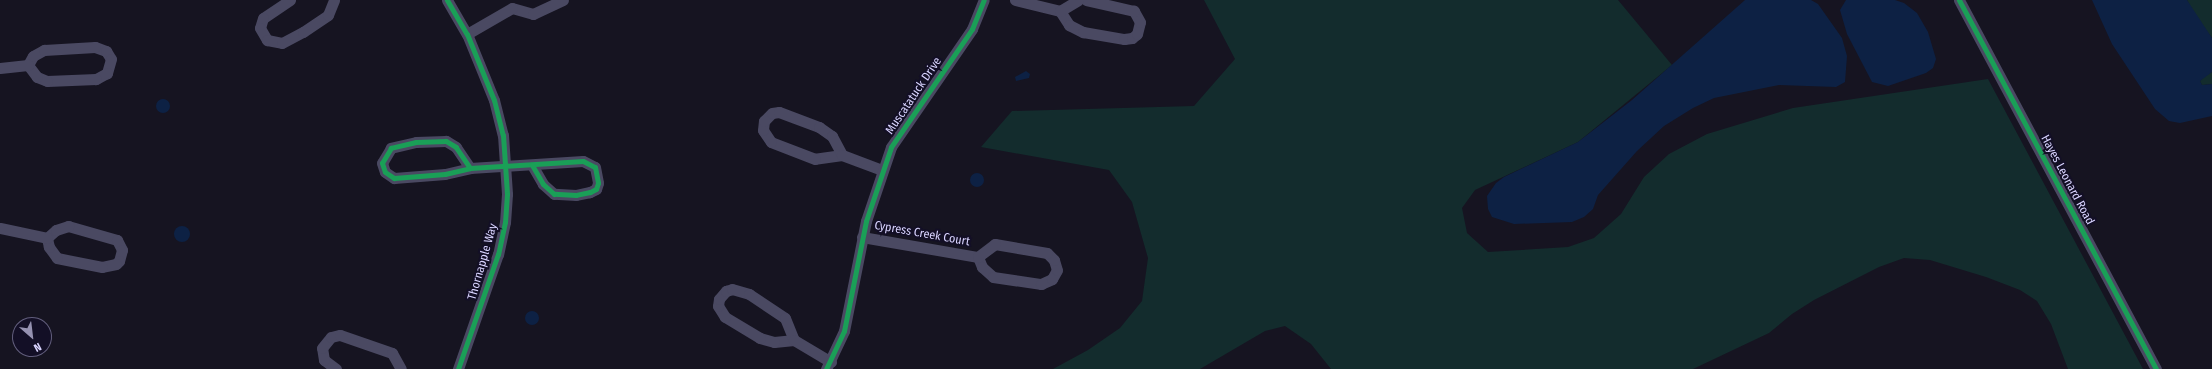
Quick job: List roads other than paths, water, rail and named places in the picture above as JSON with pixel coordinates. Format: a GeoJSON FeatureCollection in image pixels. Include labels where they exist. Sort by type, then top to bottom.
{"type":"FeatureCollection","features":[{"type":"Feature","properties":{"kind":"street"},"geometry":{"type":"LineString","coordinates":[[290,0],[263,18],[260,28],[267,40],[282,43],[303,32],[324,19],[332,10],[334,0]]}},
{"type":"Feature","properties":{"kind":"street","name":"Thornapple Way"},"geometry":{"type":"LineString","coordinates":[[447,0],[467,34],[494,100],[503,135],[506,166],[505,222],[498,254],[458,369]]}},
{"type":"Feature","properties":{"kind":"street"},"geometry":{"type":"LineString","coordinates":[[467,34],[512,4],[533,14],[563,0]]}},
{"type":"Feature","properties":{"kind":"street","name":"Muscatatuck Drive"},"geometry":{"type":"LineString","coordinates":[[829,365],[848,316],[862,237],[882,170],[904,126],[972,29],[984,0]]}},
{"type":"Feature","properties":{"kind":"street"},"geometry":{"type":"LineString","coordinates":[[1015,0],[1060,11],[1069,25],[1083,32],[1124,39],[1132,38],[1137,34],[1140,22],[1134,11],[1086,0]]}},
{"type":"Feature","properties":{"kind":"street"},"geometry":{"type":"LineString","coordinates":[[1060,11],[1078,0]]}},
{"type":"Feature","properties":{"kind":"street","name":"Hayes Leonard Road"},"geometry":{"type":"LineString","coordinates":[[1959,0],[2156,369]]}},
{"type":"Feature","properties":{"kind":"street"},"geometry":{"type":"LineString","coordinates":[[95,46],[106,51],[111,59],[107,73],[96,79],[47,81],[37,77],[28,65],[33,56],[55,48],[95,46]]}},
{"type":"Feature","properties":{"kind":"street"},"geometry":{"type":"LineString","coordinates":[[0,68],[28,65]]}},
{"type":"Feature","properties":{"kind":"street"},"geometry":{"type":"LineString","coordinates":[[842,155],[832,136],[819,127],[779,112],[767,117],[764,123],[765,135],[771,142],[815,159],[842,155],[882,170]]}},
{"type":"Feature","properties":{"kind":"street"},"geometry":{"type":"LineString","coordinates":[[470,168],[456,147],[446,141],[416,142],[391,148],[382,163],[385,172],[394,178],[445,174],[470,168],[583,161],[595,167],[598,183],[596,189],[590,192],[554,194],[543,184],[532,165]]}},
{"type":"Feature","properties":{"kind":"street"},"geometry":{"type":"LineString","coordinates":[[68,226],[117,240],[122,256],[116,264],[109,266],[66,260],[52,254],[47,238],[56,230],[68,226]]}},
{"type":"Feature","properties":{"kind":"street"},"geometry":{"type":"LineString","coordinates":[[0,228],[47,238]]}},
{"type":"Feature","properties":{"kind":"street","name":"Cypress Creek Court"},"geometry":{"type":"LineString","coordinates":[[862,237],[978,258],[995,244],[1047,253],[1054,260],[1057,270],[1052,279],[1041,284],[993,277],[982,267],[978,258]]}},
{"type":"Feature","properties":{"kind":"street"},"geometry":{"type":"LineString","coordinates":[[794,340],[774,342],[760,338],[725,318],[719,309],[719,299],[726,291],[732,289],[749,294],[785,318],[794,340],[829,365]]}},
{"type":"Feature","properties":{"kind":"street"},"geometry":{"type":"LineString","coordinates":[[336,369],[324,360],[322,348],[331,338],[340,335],[392,353],[401,369]]}},
{"type":"Feature","properties":{"kind":"water"},"geometry":{"type":"Polygon","coordinates":[[[1745,0],[1811,0],[1818,4],[1842,38],[1847,56],[1845,82],[1836,87],[1779,85],[1714,98],[1693,108],[1664,126],[1637,151],[1598,195],[1593,209],[1584,217],[1572,222],[1514,224],[1492,217],[1488,209],[1487,196],[1496,183],[1504,177],[1578,142],[1632,100],[1745,0]]]}},
{"type":"Feature","properties":{"kind":"water"},"geometry":{"type":"Polygon","coordinates":[[[1846,0],[1895,0],[1904,3],[1917,13],[1928,32],[1936,59],[1933,68],[1926,73],[1888,86],[1872,82],[1847,34],[1840,10],[1846,0]]]}},
{"type":"Feature","properties":{"kind":"water"},"geometry":{"type":"Polygon","coordinates":[[[2092,0],[2187,0],[2212,38],[2212,72],[2200,81],[2202,85],[2212,84],[2212,116],[2180,123],[2169,121],[2155,109],[2112,44],[2092,0]]]}},
{"type":"Feature","properties":{"kind":"water"},"geometry":{"type":"Polygon","coordinates":[[[1026,71],[1030,74],[1029,78],[1016,81],[1015,77],[1026,71]]]}},
{"type":"Feature","properties":{"kind":"water"},"geometry":{"type":"Polygon","coordinates":[[[163,99],[168,101],[170,106],[168,111],[163,113],[158,111],[156,106],[158,101],[163,99]]]}},
{"type":"Feature","properties":{"kind":"water"},"geometry":{"type":"Polygon","coordinates":[[[977,173],[982,175],[984,180],[982,185],[977,187],[972,185],[970,180],[972,175],[977,173]]]}},
{"type":"Feature","properties":{"kind":"water"},"geometry":{"type":"Polygon","coordinates":[[[182,226],[188,228],[190,234],[188,240],[182,242],[176,240],[174,234],[176,228],[182,226]]]}},
{"type":"Feature","properties":{"kind":"water"},"geometry":{"type":"Polygon","coordinates":[[[532,311],[537,313],[539,318],[537,323],[532,325],[527,323],[525,318],[527,313],[532,311]]]}}]}
